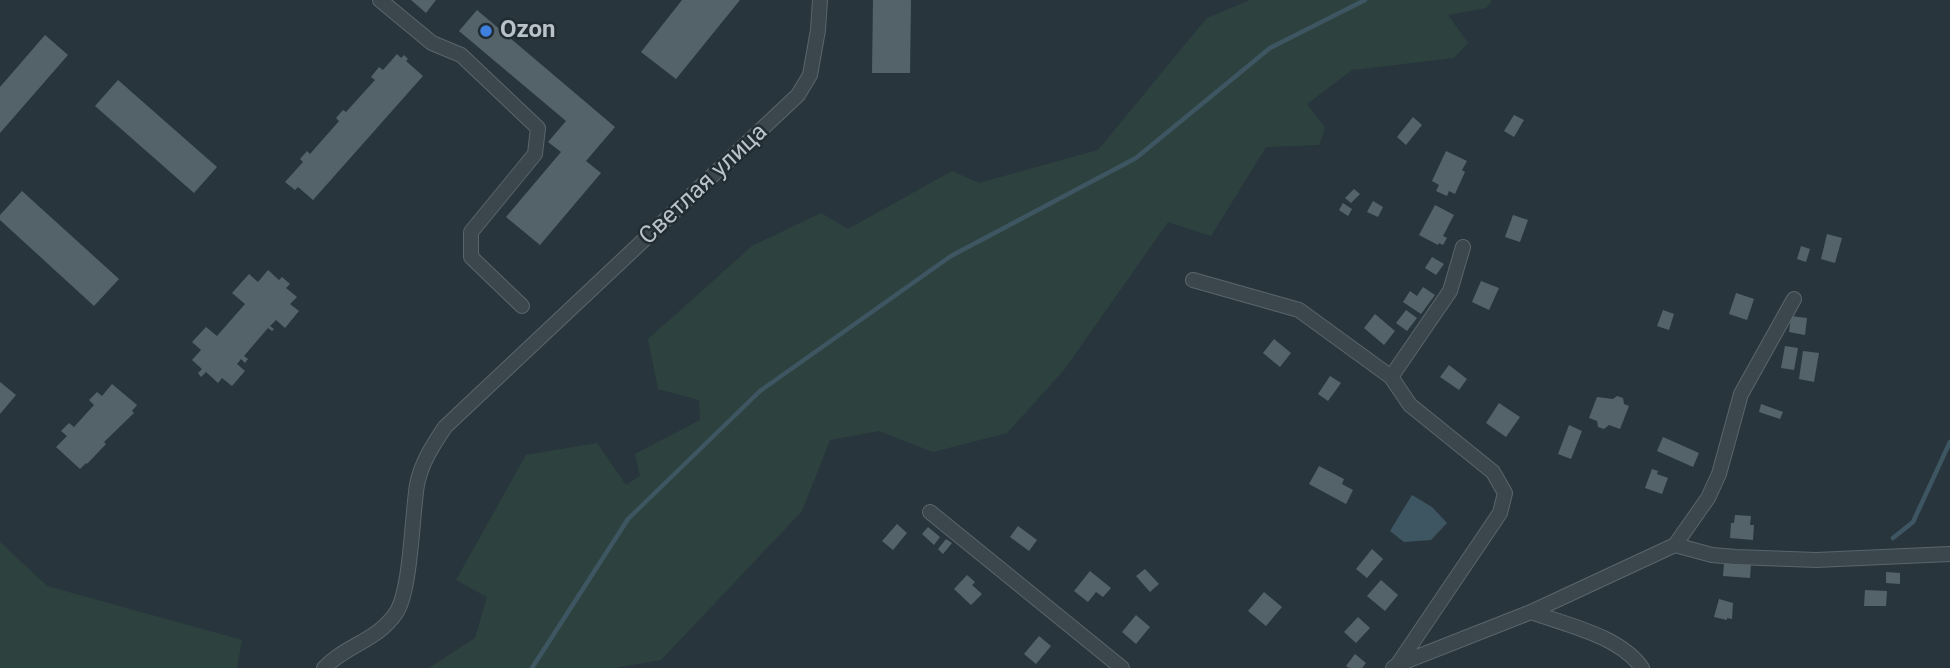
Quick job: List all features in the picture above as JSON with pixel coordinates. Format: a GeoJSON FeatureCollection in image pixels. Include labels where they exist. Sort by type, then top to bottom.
{"type":"FeatureCollection","features":[{"type":"Feature","properties":{"kind":"street"},"geometry":{"type":"LineString","coordinates":[[380,0],[432,43],[461,55],[538,128],[535,155],[471,232],[471,257],[522,306]]}},
{"type":"Feature","properties":{"kind":"street","name":"Светлая улица"},"geometry":{"type":"LineString","coordinates":[[324,668],[334,658],[378,634],[398,611],[406,582],[417,486],[429,450],[445,427],[799,95],[810,75],[820,0]]}},
{"type":"Feature","properties":{"kind":"street"},"geometry":{"type":"LineString","coordinates":[[1391,377],[1450,291],[1463,247]]}},
{"type":"Feature","properties":{"kind":"street"},"geometry":{"type":"LineString","coordinates":[[1193,280],[1299,310],[1391,377],[1410,405],[1493,472],[1505,493],[1500,513],[1395,666]]}},
{"type":"Feature","properties":{"kind":"street"},"geometry":{"type":"LineString","coordinates":[[1395,666],[1531,612],[1675,545],[1708,498],[1719,474],[1741,394],[1794,299]]}},
{"type":"Feature","properties":{"kind":"street"},"geometry":{"type":"LineString","coordinates":[[930,512],[1122,668]]}},
{"type":"Feature","properties":{"kind":"street"},"geometry":{"type":"LineString","coordinates":[[1675,545],[1712,555],[1736,557],[1816,559],[1950,554]]}},
{"type":"Feature","properties":{"kind":"street"},"geometry":{"type":"LineString","coordinates":[[1531,612],[1627,650],[1642,668]]}},
{"type":"Feature","properties":{"kind":"green space"},"geometry":{"type":"Polygon","coordinates":[[[1250,0],[1492,0],[1486,8],[1448,15],[1468,43],[1454,58],[1352,70],[1307,104],[1325,128],[1319,145],[1266,147],[1211,236],[1168,222],[1064,370],[1007,433],[933,452],[879,431],[830,440],[802,511],[661,660],[614,668],[429,668],[475,638],[487,597],[456,580],[526,455],[597,443],[626,485],[640,476],[635,454],[700,420],[699,400],[658,389],[648,339],[752,246],[821,213],[848,229],[952,171],[979,183],[1098,150],[1207,18],[1250,0]]]}},
{"type":"Feature","properties":{"kind":"green space"},"geometry":{"type":"Polygon","coordinates":[[[0,542],[47,586],[242,640],[237,668],[0,668],[0,542]]]}},
{"type":"Feature","properties":{"kind":"water"},"geometry":{"type":"Polygon","coordinates":[[[1412,495],[1432,507],[1447,523],[1431,540],[1404,542],[1390,531],[1412,495]]]}},
{"type":"Feature","properties":{"kind":"building"},"geometry":{"type":"Polygon","coordinates":[[[411,0],[436,0],[426,13],[411,0]]]}},
{"type":"Feature","properties":{"kind":"building"},"geometry":{"type":"Polygon","coordinates":[[[682,0],[740,0],[676,79],[641,52],[682,0]]]}},
{"type":"Feature","properties":{"kind":"building"},"geometry":{"type":"Polygon","coordinates":[[[873,0],[911,0],[910,73],[872,73],[873,0]]]}},
{"type":"Feature","properties":{"kind":"building"},"geometry":{"type":"Polygon","coordinates":[[[477,10],[615,127],[586,161],[601,173],[540,245],[506,217],[561,152],[548,142],[566,121],[459,31],[477,10]]]}},
{"type":"Feature","properties":{"kind":"building"},"geometry":{"type":"Polygon","coordinates":[[[45,35],[68,55],[0,133],[0,87],[45,35]]]}},
{"type":"Feature","properties":{"kind":"building"},"geometry":{"type":"Polygon","coordinates":[[[397,54],[401,58],[404,55],[408,59],[406,61],[423,76],[313,200],[298,187],[295,190],[285,182],[303,162],[300,159],[307,151],[310,154],[339,121],[336,118],[343,110],[346,112],[375,80],[371,77],[379,67],[383,70],[397,54]]]}},
{"type":"Feature","properties":{"kind":"building"},"geometry":{"type":"Polygon","coordinates":[[[118,80],[217,167],[194,193],[95,106],[118,80]]]}},
{"type":"Feature","properties":{"kind":"building"},"geometry":{"type":"Polygon","coordinates":[[[1514,115],[1524,120],[1514,137],[1504,131],[1514,115]]]}},
{"type":"Feature","properties":{"kind":"building"},"geometry":{"type":"Polygon","coordinates":[[[1413,117],[1422,125],[1406,145],[1397,137],[1413,117]]]}},
{"type":"Feature","properties":{"kind":"building"},"geometry":{"type":"Polygon","coordinates":[[[1446,151],[1467,161],[1455,194],[1449,191],[1447,196],[1436,191],[1439,185],[1432,181],[1446,151]]]}},
{"type":"Feature","properties":{"kind":"building"},"geometry":{"type":"Polygon","coordinates":[[[1354,189],[1360,194],[1351,203],[1345,198],[1354,189]]]}},
{"type":"Feature","properties":{"kind":"building"},"geometry":{"type":"Polygon","coordinates":[[[22,191],[119,279],[94,306],[0,220],[0,215],[22,191]]]}},
{"type":"Feature","properties":{"kind":"building"},"geometry":{"type":"Polygon","coordinates":[[[1373,201],[1383,207],[1378,217],[1367,212],[1373,201]]]}},
{"type":"Feature","properties":{"kind":"building"},"geometry":{"type":"Polygon","coordinates":[[[1343,203],[1352,209],[1348,216],[1339,210],[1343,203]]]}},
{"type":"Feature","properties":{"kind":"building"},"geometry":{"type":"Polygon","coordinates":[[[1435,205],[1454,215],[1443,236],[1447,238],[1443,245],[1419,235],[1435,205]]]}},
{"type":"Feature","properties":{"kind":"building"},"geometry":{"type":"Polygon","coordinates":[[[1513,215],[1528,220],[1520,242],[1505,237],[1513,215]]]}},
{"type":"Feature","properties":{"kind":"building"},"geometry":{"type":"Polygon","coordinates":[[[1827,234],[1842,238],[1835,263],[1821,259],[1827,234]]]}},
{"type":"Feature","properties":{"kind":"building"},"geometry":{"type":"Polygon","coordinates":[[[1801,246],[1810,249],[1806,262],[1797,259],[1801,246]]]}},
{"type":"Feature","properties":{"kind":"building"},"geometry":{"type":"Polygon","coordinates":[[[1432,257],[1444,264],[1436,275],[1425,268],[1432,257]]]}},
{"type":"Feature","properties":{"kind":"building"},"geometry":{"type":"Polygon","coordinates":[[[268,270],[279,280],[282,277],[290,284],[286,288],[297,297],[290,304],[299,311],[285,328],[276,320],[270,326],[274,329],[272,331],[268,328],[244,356],[248,359],[245,363],[241,359],[237,364],[245,371],[232,386],[222,378],[218,383],[206,372],[201,377],[198,373],[202,369],[192,360],[201,350],[192,342],[206,327],[217,336],[245,304],[232,293],[249,274],[258,282],[268,270]]]}},
{"type":"Feature","properties":{"kind":"building"},"geometry":{"type":"Polygon","coordinates":[[[1481,281],[1499,288],[1489,310],[1472,302],[1481,281]]]}},
{"type":"Feature","properties":{"kind":"building"},"geometry":{"type":"Polygon","coordinates":[[[1423,287],[1435,295],[1421,314],[1403,302],[1410,291],[1417,296],[1423,287]]]}},
{"type":"Feature","properties":{"kind":"building"},"geometry":{"type":"Polygon","coordinates":[[[1736,293],[1754,299],[1747,320],[1729,314],[1736,293]]]}},
{"type":"Feature","properties":{"kind":"building"},"geometry":{"type":"Polygon","coordinates":[[[1406,310],[1417,318],[1407,331],[1396,323],[1406,310]]]}},
{"type":"Feature","properties":{"kind":"building"},"geometry":{"type":"Polygon","coordinates":[[[1663,310],[1674,314],[1669,330],[1657,326],[1663,310]]]}},
{"type":"Feature","properties":{"kind":"building"},"geometry":{"type":"Polygon","coordinates":[[[1375,314],[1395,331],[1384,345],[1364,328],[1375,314]]]}},
{"type":"Feature","properties":{"kind":"building"},"geometry":{"type":"Polygon","coordinates":[[[1791,316],[1807,318],[1805,335],[1789,332],[1791,316]]]}},
{"type":"Feature","properties":{"kind":"building"},"geometry":{"type":"Polygon","coordinates":[[[1274,339],[1291,353],[1280,367],[1263,353],[1274,339]]]}},
{"type":"Feature","properties":{"kind":"building"},"geometry":{"type":"Polygon","coordinates":[[[1785,346],[1798,348],[1794,370],[1781,368],[1785,346]]]}},
{"type":"Feature","properties":{"kind":"building"},"geometry":{"type":"Polygon","coordinates":[[[1803,351],[1819,353],[1814,382],[1799,379],[1803,351]]]}},
{"type":"Feature","properties":{"kind":"building"},"geometry":{"type":"Polygon","coordinates":[[[1449,365],[1467,379],[1459,390],[1440,377],[1449,365]]]}},
{"type":"Feature","properties":{"kind":"building"},"geometry":{"type":"Polygon","coordinates":[[[1330,376],[1341,383],[1328,401],[1318,394],[1330,376]]]}},
{"type":"Feature","properties":{"kind":"building"},"geometry":{"type":"Polygon","coordinates":[[[0,382],[16,395],[0,414],[0,382]]]}},
{"type":"Feature","properties":{"kind":"building"},"geometry":{"type":"Polygon","coordinates":[[[112,384],[137,405],[132,411],[134,413],[80,469],[56,447],[67,436],[61,431],[69,423],[74,427],[94,405],[89,400],[97,392],[102,396],[112,384]]]}},
{"type":"Feature","properties":{"kind":"building"},"geometry":{"type":"Polygon","coordinates":[[[1617,396],[1623,398],[1624,404],[1629,406],[1620,429],[1609,425],[1604,429],[1598,427],[1597,421],[1589,418],[1597,397],[1613,399],[1617,396]]]}},
{"type":"Feature","properties":{"kind":"building"},"geometry":{"type":"Polygon","coordinates":[[[1499,403],[1520,417],[1506,437],[1486,423],[1499,403]]]}},
{"type":"Feature","properties":{"kind":"building"},"geometry":{"type":"Polygon","coordinates":[[[1761,404],[1783,412],[1780,419],[1759,412],[1761,404]]]}},
{"type":"Feature","properties":{"kind":"building"},"geometry":{"type":"Polygon","coordinates":[[[1569,425],[1582,431],[1571,459],[1558,454],[1569,425]]]}},
{"type":"Feature","properties":{"kind":"building"},"geometry":{"type":"Polygon","coordinates":[[[1663,437],[1699,453],[1693,467],[1657,451],[1663,437]]]}},
{"type":"Feature","properties":{"kind":"building"},"geometry":{"type":"Polygon","coordinates":[[[1319,466],[1344,479],[1342,484],[1353,490],[1346,504],[1309,484],[1319,466]]]}},
{"type":"Feature","properties":{"kind":"building"},"geometry":{"type":"Polygon","coordinates":[[[1652,469],[1668,478],[1662,494],[1645,488],[1652,469]]]}},
{"type":"Feature","properties":{"kind":"building"},"geometry":{"type":"Polygon","coordinates":[[[1735,515],[1751,516],[1750,525],[1754,525],[1753,540],[1730,538],[1731,523],[1734,523],[1735,515]]]}},
{"type":"Feature","properties":{"kind":"building"},"geometry":{"type":"Polygon","coordinates":[[[897,524],[907,533],[893,550],[882,541],[897,524]]]}},
{"type":"Feature","properties":{"kind":"building"},"geometry":{"type":"Polygon","coordinates":[[[1018,526],[1037,540],[1029,551],[1010,537],[1018,526]]]}},
{"type":"Feature","properties":{"kind":"building"},"geometry":{"type":"Polygon","coordinates":[[[928,527],[940,537],[934,545],[922,534],[928,527]]]}},
{"type":"Feature","properties":{"kind":"building"},"geometry":{"type":"Polygon","coordinates":[[[946,539],[952,543],[943,554],[938,549],[946,539]]]}},
{"type":"Feature","properties":{"kind":"building"},"geometry":{"type":"Polygon","coordinates":[[[1372,549],[1383,559],[1367,578],[1356,569],[1372,549]]]}},
{"type":"Feature","properties":{"kind":"building"},"geometry":{"type":"Polygon","coordinates":[[[1724,563],[1751,564],[1750,578],[1723,576],[1724,563]]]}},
{"type":"Feature","properties":{"kind":"building"},"geometry":{"type":"Polygon","coordinates":[[[1145,569],[1159,584],[1150,592],[1136,576],[1145,569]]]}},
{"type":"Feature","properties":{"kind":"building"},"geometry":{"type":"Polygon","coordinates":[[[1090,571],[1111,588],[1103,597],[1096,592],[1088,602],[1074,591],[1090,571]]]}},
{"type":"Feature","properties":{"kind":"building"},"geometry":{"type":"Polygon","coordinates":[[[1886,572],[1900,573],[1900,584],[1886,583],[1886,572]]]}},
{"type":"Feature","properties":{"kind":"building"},"geometry":{"type":"Polygon","coordinates":[[[967,575],[975,582],[972,585],[982,594],[971,605],[954,589],[967,575]]]}},
{"type":"Feature","properties":{"kind":"building"},"geometry":{"type":"Polygon","coordinates":[[[1381,580],[1398,595],[1385,611],[1367,596],[1381,580]]]}},
{"type":"Feature","properties":{"kind":"building"},"geometry":{"type":"Polygon","coordinates":[[[1865,590],[1887,591],[1886,606],[1864,606],[1865,590]]]}},
{"type":"Feature","properties":{"kind":"building"},"geometry":{"type":"Polygon","coordinates":[[[1264,592],[1282,607],[1266,626],[1248,611],[1264,592]]]}},
{"type":"Feature","properties":{"kind":"building"},"geometry":{"type":"Polygon","coordinates":[[[1719,599],[1733,603],[1732,619],[1714,617],[1719,599]]]}},
{"type":"Feature","properties":{"kind":"building"},"geometry":{"type":"Polygon","coordinates":[[[1136,615],[1150,627],[1136,644],[1122,632],[1136,615]]]}},
{"type":"Feature","properties":{"kind":"building"},"geometry":{"type":"Polygon","coordinates":[[[1358,617],[1370,628],[1356,643],[1344,632],[1358,617]]]}},
{"type":"Feature","properties":{"kind":"building"},"geometry":{"type":"Polygon","coordinates":[[[1039,636],[1051,646],[1036,664],[1024,654],[1039,636]]]}},
{"type":"Feature","properties":{"kind":"building"},"geometry":{"type":"Polygon","coordinates":[[[1355,654],[1366,663],[1362,668],[1346,666],[1355,654]]]}},
{"type":"Feature","properties":{"kind":"waterway"},"geometry":{"type":"LineString","coordinates":[[532,668],[628,519],[760,391],[951,256],[1136,158],[1270,48],[1365,0]]}},
{"type":"Feature","properties":{"kind":"waterway"},"geometry":{"type":"LineString","coordinates":[[1893,538],[1913,522],[1950,442]]}},
{"type":"Feature","properties":{"kind":"place","name":"Ozon"},"geometry":{"type":"Point","coordinates":[486,31]}}]}
